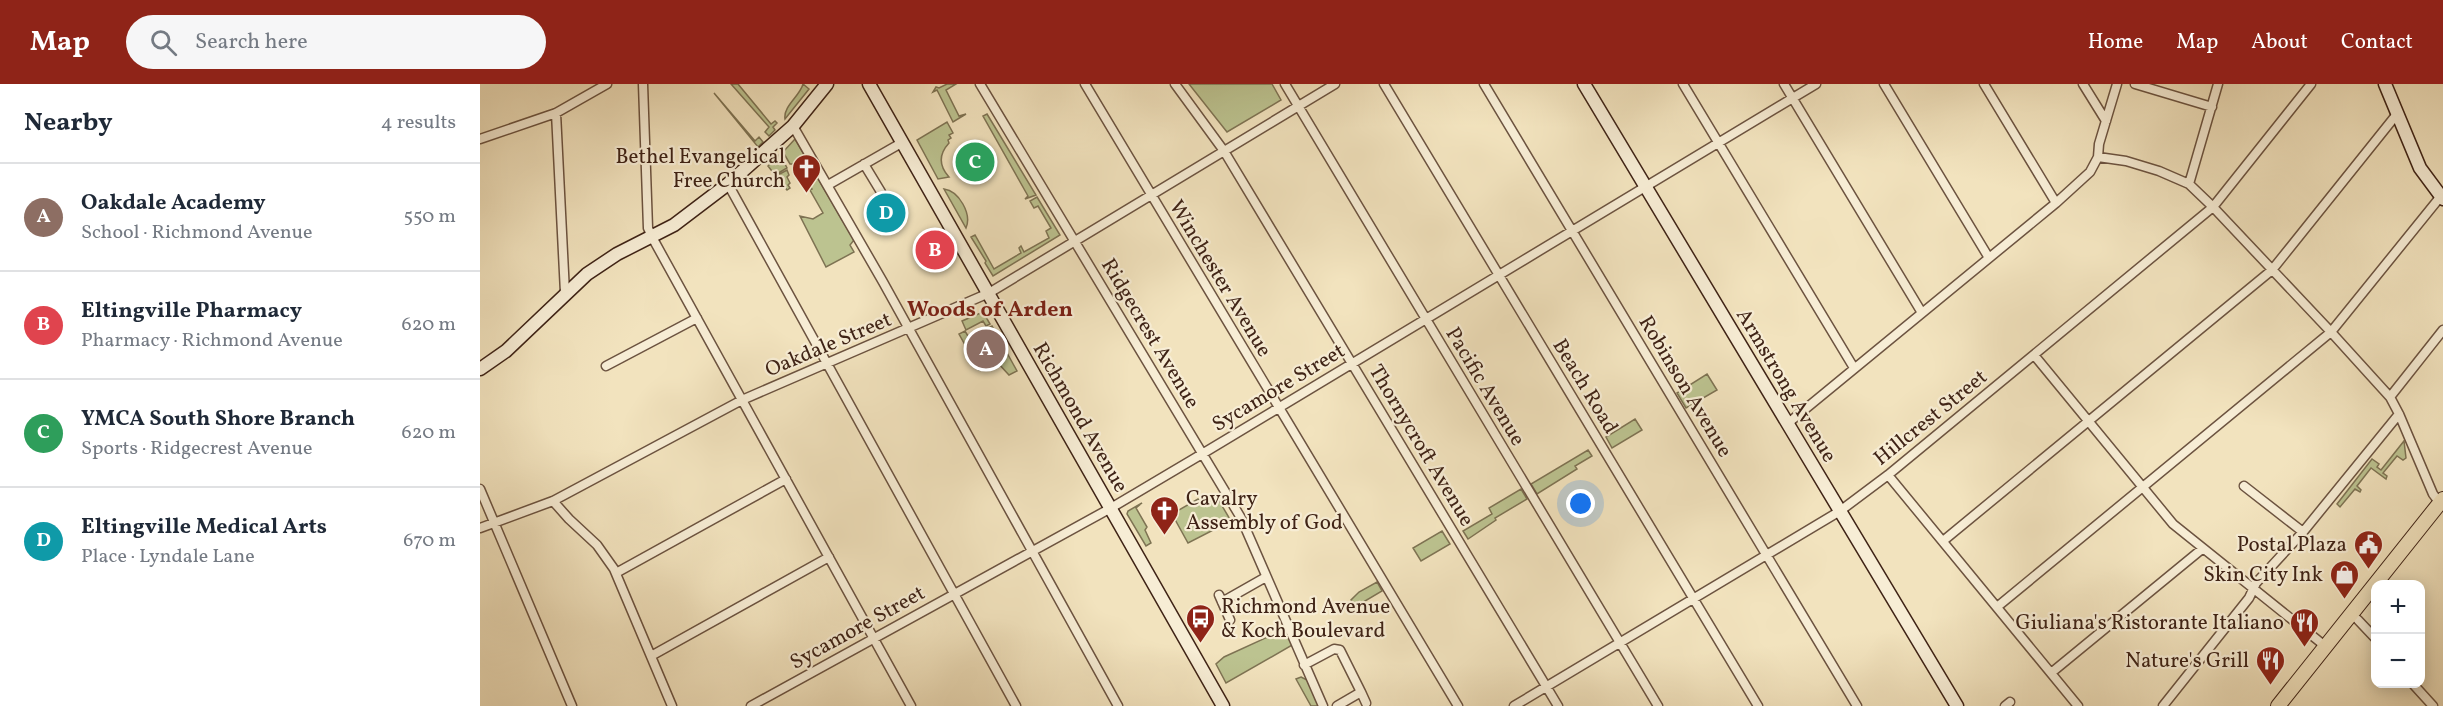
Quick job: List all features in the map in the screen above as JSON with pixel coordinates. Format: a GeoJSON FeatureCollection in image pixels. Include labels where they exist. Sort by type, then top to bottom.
{"type":"FeatureCollection","features":[{"type":"Feature","properties":{"kind":"main road"},"geometry":{"type":"LineString","coordinates":[[480,369],[506,351],[566,293],[602,264],[692,214],[793,126],[827,84]]}},
{"type":"Feature","properties":{"kind":"main road","name":"Richmond Avenue"},"geometry":{"type":"LineString","coordinates":[[869,84],[1223,706]]}},
{"type":"Feature","properties":{"kind":"main road","name":"Armstrong Avenue"},"geometry":{"type":"LineString","coordinates":[[1584,84],[1957,706]]}},
{"type":"Feature","properties":{"kind":"main road"},"geometry":{"type":"LineString","coordinates":[[2387,85],[2420,168],[2442,197]]}},
{"type":"Feature","properties":{"kind":"main road"},"geometry":{"type":"LineString","coordinates":[[2390,580],[2442,506]]}},
{"type":"Feature","properties":{"kind":"main road"},"geometry":{"type":"LineString","coordinates":[[2278,706],[2442,506]]}},
{"type":"Feature","properties":{"kind":"main road"},"geometry":{"type":"LineString","coordinates":[[2289,706],[2371,604]]}},
{"type":"Feature","properties":{"kind":"street"},"geometry":{"type":"LineString","coordinates":[[480,139],[556,113],[608,84]]}},
{"type":"Feature","properties":{"kind":"street"},"geometry":{"type":"LineString","coordinates":[[644,84],[648,228],[911,706]]}},
{"type":"Feature","properties":{"kind":"street","name":"Ridgecrest Avenue"},"geometry":{"type":"LineString","coordinates":[[980,84],[1240,518],[1323,706]]}},
{"type":"Feature","properties":{"kind":"street","name":"Winchester Avenue"},"geometry":{"type":"LineString","coordinates":[[1085,84],[1458,706]]}},
{"type":"Feature","properties":{"kind":"street","name":"Thornycroft Avenue"},"geometry":{"type":"LineString","coordinates":[[1175,84],[1224,151],[1558,706]]}},
{"type":"Feature","properties":{"kind":"street","name":"Pacific Avenue"},"geometry":{"type":"LineString","coordinates":[[1285,84],[1658,706]]}},
{"type":"Feature","properties":{"kind":"street","name":"Oakdale Street"},"geometry":{"type":"LineString","coordinates":[[480,528],[553,501],[741,400],[989,293],[1335,84]]}},
{"type":"Feature","properties":{"kind":"street","name":"Beach Road"},"geometry":{"type":"LineString","coordinates":[[1384,84],[1758,706]]}},
{"type":"Feature","properties":{"kind":"street","name":"Robinson Avenue"},"geometry":{"type":"LineString","coordinates":[[1484,84],[1857,706]]}},
{"type":"Feature","properties":{"kind":"street"},"geometry":{"type":"LineString","coordinates":[[1683,84],[1854,368]]}},
{"type":"Feature","properties":{"kind":"street"},"geometry":{"type":"LineString","coordinates":[[1784,84],[1922,313]]}},
{"type":"Feature","properties":{"kind":"street","name":"Sycamore Street"},"geometry":{"type":"LineString","coordinates":[[751,706],[1111,508],[1816,84]]}},
{"type":"Feature","properties":{"kind":"street"},"geometry":{"type":"LineString","coordinates":[[1884,84],[1989,258]]}},
{"type":"Feature","properties":{"kind":"street"},"geometry":{"type":"LineString","coordinates":[[1984,84],[2055,203]]}},
{"type":"Feature","properties":{"kind":"street"},"geometry":{"type":"LineString","coordinates":[[2084,84],[2106,121]]}},
{"type":"Feature","properties":{"kind":"street"},"geometry":{"type":"LineString","coordinates":[[1787,424],[2090,172],[2098,157],[2099,144],[2117,84]]}},
{"type":"Feature","properties":{"kind":"street"},"geometry":{"type":"LineString","coordinates":[[2135,84],[2212,107]]}},
{"type":"Feature","properties":{"kind":"street"},"geometry":{"type":"LineString","coordinates":[[2189,184],[2218,84]]}},
{"type":"Feature","properties":{"kind":"street","name":"Hillcrest Street"},"geometry":{"type":"LineString","coordinates":[[1514,706],[1840,511],[1888,475],[2213,207],[2311,84]]}},
{"type":"Feature","properties":{"kind":"street"},"geometry":{"type":"LineString","coordinates":[[556,113],[566,293]]}},
{"type":"Feature","properties":{"kind":"street"},"geometry":{"type":"LineString","coordinates":[[1943,541],[2272,270],[2397,114]]}},
{"type":"Feature","properties":{"kind":"street"},"geometry":{"type":"LineString","coordinates":[[793,126],[909,329],[1118,706]]}},
{"type":"Feature","properties":{"kind":"street"},"geometry":{"type":"LineString","coordinates":[[828,185],[903,141]]}},
{"type":"Feature","properties":{"kind":"street"},"geometry":{"type":"LineString","coordinates":[[2098,157],[2126,161],[2189,184],[2213,207],[2390,397],[2433,494],[2442,506]]}},
{"type":"Feature","properties":{"kind":"street"},"geometry":{"type":"LineString","coordinates":[[864,164],[880,192]]}},
{"type":"Feature","properties":{"kind":"street"},"geometry":{"type":"LineString","coordinates":[[728,184],[1016,706]]}},
{"type":"Feature","properties":{"kind":"street"},"geometry":{"type":"LineString","coordinates":[[1997,607],[2331,332],[2442,197]]}},
{"type":"Feature","properties":{"kind":"street"},"geometry":{"type":"LineString","coordinates":[[606,366],[697,318]]}},
{"type":"Feature","properties":{"kind":"street"},"geometry":{"type":"LineString","coordinates":[[2390,397],[2443,330]]}},
{"type":"Feature","properties":{"kind":"street"},"geometry":{"type":"LineString","coordinates":[[2034,355],[2172,524],[2325,646]]}},
{"type":"Feature","properties":{"kind":"street"},"geometry":{"type":"LineString","coordinates":[[2163,706],[2253,590],[2399,414]]}},
{"type":"Feature","properties":{"kind":"street"},"geometry":{"type":"LineString","coordinates":[[1888,475],[2078,706]]}},
{"type":"Feature","properties":{"kind":"street"},"geometry":{"type":"LineString","coordinates":[[616,573],[786,479]]}},
{"type":"Feature","properties":{"kind":"street"},"geometry":{"type":"LineString","coordinates":[[2244,486],[2302,532]]}},
{"type":"Feature","properties":{"kind":"street"},"geometry":{"type":"LineString","coordinates":[[480,489],[572,706]]}},
{"type":"Feature","properties":{"kind":"street"},"geometry":{"type":"LineString","coordinates":[[553,501],[568,519],[597,544],[616,573],[672,706]]}},
{"type":"Feature","properties":{"kind":"street"},"geometry":{"type":"LineString","coordinates":[[2051,673],[2202,549]]}},
{"type":"Feature","properties":{"kind":"street"},"geometry":{"type":"LineString","coordinates":[[651,656],[829,557]]}},
{"type":"Feature","properties":{"kind":"street"},"geometry":{"type":"LineString","coordinates":[[1230,620],[1220,599],[1266,577]]}},
{"type":"Feature","properties":{"kind":"street"},"geometry":{"type":"LineString","coordinates":[[2358,620],[2371,634]]}},
{"type":"Feature","properties":{"kind":"street"},"geometry":{"type":"LineString","coordinates":[[1304,665],[1337,648],[1366,703]]}},
{"type":"Feature","properties":{"kind":"street"},"geometry":{"type":"LineString","coordinates":[[2417,688],[2433,706]]}},
{"type":"Feature","properties":{"kind":"street"},"geometry":{"type":"LineString","coordinates":[[1337,706],[1360,692]]}},
{"type":"Feature","properties":{"kind":"green space"},"geometry":{"type":"Polygon","coordinates":[[[731,84],[738,84],[771,124],[775,121],[777,123],[773,127],[775,130],[769,136],[765,132],[769,127],[731,84]]]}},
{"type":"Feature","properties":{"kind":"green space"},"geometry":{"type":"Polygon","coordinates":[[[803,84],[809,89],[785,119],[789,105],[803,84]]]}},
{"type":"Feature","properties":{"kind":"green space"},"geometry":{"type":"Polygon","coordinates":[[[956,84],[946,90],[959,116],[966,114],[953,122],[937,90],[933,92],[936,87],[956,84]]]}},
{"type":"Feature","properties":{"kind":"green space"},"geometry":{"type":"Polygon","coordinates":[[[1189,84],[1272,84],[1281,100],[1227,132],[1189,84]]]}},
{"type":"Feature","properties":{"kind":"green space"},"geometry":{"type":"Polygon","coordinates":[[[714,93],[755,141],[759,137],[763,142],[758,147],[714,93]]]}},
{"type":"Feature","properties":{"kind":"green space"},"geometry":{"type":"Polygon","coordinates":[[[987,114],[1036,195],[1025,199],[1028,196],[983,116],[987,114]]]}},
{"type":"Feature","properties":{"kind":"green space"},"geometry":{"type":"Polygon","coordinates":[[[947,122],[953,133],[949,135],[951,138],[948,140],[949,143],[941,160],[943,169],[949,177],[938,179],[917,140],[947,122]]]}},
{"type":"Feature","properties":{"kind":"green space"},"geometry":{"type":"Polygon","coordinates":[[[795,139],[854,240],[850,245],[854,252],[826,267],[800,216],[813,219],[823,213],[810,190],[812,189],[801,174],[804,172],[796,164],[790,164],[783,152],[795,139]]]}},
{"type":"Feature","properties":{"kind":"green space"},"geometry":{"type":"Polygon","coordinates":[[[780,154],[787,168],[775,175],[768,166],[780,154]]]}},
{"type":"Feature","properties":{"kind":"green space"},"geometry":{"type":"Polygon","coordinates":[[[787,170],[790,188],[787,190],[776,176],[787,170]]]}},
{"type":"Feature","properties":{"kind":"green space"},"geometry":{"type":"Polygon","coordinates":[[[944,189],[955,194],[963,204],[967,216],[966,228],[944,189]]]}},
{"type":"Feature","properties":{"kind":"green space"},"geometry":{"type":"Polygon","coordinates":[[[1037,197],[1060,235],[993,276],[971,237],[975,235],[994,269],[1021,253],[1019,248],[1021,246],[1024,252],[1049,238],[1046,231],[1051,228],[1038,206],[1034,208],[1030,201],[1037,197]]]}},
{"type":"Feature","properties":{"kind":"green space"},"geometry":{"type":"Polygon","coordinates":[[[983,312],[990,324],[986,326],[983,321],[966,330],[962,321],[983,312]]]}},
{"type":"Feature","properties":{"kind":"green space"},"geometry":{"type":"Polygon","coordinates":[[[992,326],[1017,371],[1009,375],[997,362],[979,370],[959,334],[965,331],[975,348],[992,338],[987,329],[992,326]]]}},
{"type":"Feature","properties":{"kind":"green space"},"geometry":{"type":"Polygon","coordinates":[[[1707,374],[1717,390],[1686,408],[1677,393],[1707,374]]]}},
{"type":"Feature","properties":{"kind":"green space"},"geometry":{"type":"Polygon","coordinates":[[[1635,419],[1642,430],[1612,448],[1606,437],[1635,419]]]}},
{"type":"Feature","properties":{"kind":"green space"},"geometry":{"type":"Polygon","coordinates":[[[2404,441],[2406,458],[2403,460],[2397,456],[2383,473],[2387,476],[2386,479],[2371,468],[2357,486],[2360,492],[2355,489],[2340,507],[2337,504],[2372,459],[2379,464],[2377,467],[2381,470],[2404,441]]]}},
{"type":"Feature","properties":{"kind":"green space"},"geometry":{"type":"Polygon","coordinates":[[[1588,450],[1592,456],[1575,466],[1577,469],[1537,494],[1531,484],[1588,450]]]}},
{"type":"Feature","properties":{"kind":"green space"},"geometry":{"type":"Polygon","coordinates":[[[1521,489],[1527,499],[1495,518],[1496,520],[1468,539],[1463,531],[1492,514],[1489,508],[1521,489]]]}},
{"type":"Feature","properties":{"kind":"green space"},"geometry":{"type":"Polygon","coordinates":[[[1215,494],[1231,521],[1188,543],[1172,514],[1198,499],[1201,503],[1215,494]]]}},
{"type":"Feature","properties":{"kind":"green space"},"geometry":{"type":"Polygon","coordinates":[[[1142,503],[1136,508],[1147,527],[1145,530],[1151,543],[1146,546],[1127,514],[1128,511],[1142,503]]]}},
{"type":"Feature","properties":{"kind":"green space"},"geometry":{"type":"Polygon","coordinates":[[[1442,531],[1450,544],[1421,561],[1413,548],[1442,531]]]}},
{"type":"Feature","properties":{"kind":"green space"},"geometry":{"type":"Polygon","coordinates":[[[1377,582],[1382,591],[1355,607],[1351,600],[1359,592],[1377,582]]]}},
{"type":"Feature","properties":{"kind":"green space"},"geometry":{"type":"Polygon","coordinates":[[[1285,629],[1294,644],[1226,683],[1216,664],[1224,657],[1285,629]]]}},
{"type":"Feature","properties":{"kind":"green space"},"geometry":{"type":"Polygon","coordinates":[[[1301,677],[1307,680],[1319,706],[1311,706],[1296,679],[1301,677]]]}},
{"type":"Feature","properties":{"kind":"place","name":"YMCA South Shore Branch"},"geometry":{"type":"Point","coordinates":[975,162]}},
{"type":"Feature","properties":{"kind":"place","name":"Bethel Evangelical Free Church"},"geometry":{"type":"Point","coordinates":[806,194]}},
{"type":"Feature","properties":{"kind":"place","name":"Eltingville Medical Arts"},"geometry":{"type":"Point","coordinates":[886,213]}},
{"type":"Feature","properties":{"kind":"place","name":"Eltingville Pharmacy"},"geometry":{"type":"Point","coordinates":[935,250]}},
{"type":"Feature","properties":{"kind":"place","name":"Oakdale Academy"},"geometry":{"type":"Point","coordinates":[986,349]}},
{"type":"Feature","properties":{"kind":"place","name":"Cavalry Assembly of God"},"geometry":{"type":"Point","coordinates":[1165,536]}},
{"type":"Feature","properties":{"kind":"place","name":"Postal Plaza"},"geometry":{"type":"Point","coordinates":[2368,570]}},
{"type":"Feature","properties":{"kind":"place","name":"Skin City Ink"},"geometry":{"type":"Point","coordinates":[2344,600]}},
{"type":"Feature","properties":{"kind":"place","name":"Richmond Avenue & Koch Boulevard"},"geometry":{"type":"Point","coordinates":[1200,644]}},
{"type":"Feature","properties":{"kind":"place","name":"Giuliana's Ristorante Italiano"},"geometry":{"type":"Point","coordinates":[2305,648]}},
{"type":"Feature","properties":{"kind":"place","name":"Nature's Grill"},"geometry":{"type":"Point","coordinates":[2270,686]}},
{"type":"Feature","properties":{"kind":"district","name":"Woods of Arden"},"geometry":{"type":"Point","coordinates":[990,308]}}]}
